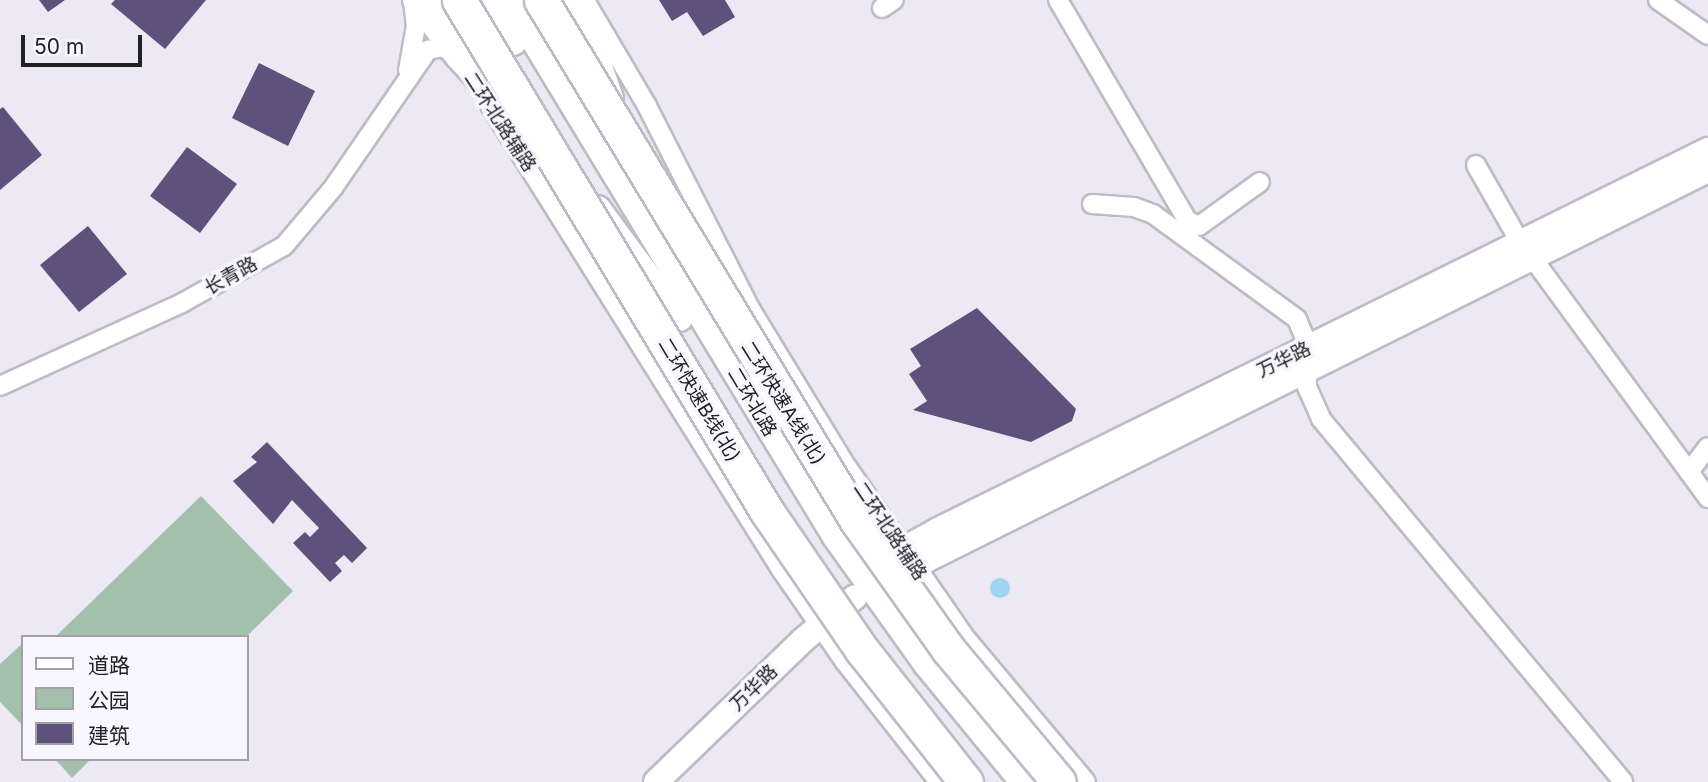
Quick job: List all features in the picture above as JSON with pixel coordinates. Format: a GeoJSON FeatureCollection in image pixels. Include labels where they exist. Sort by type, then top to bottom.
{"type":"FeatureCollection","features":[{"type":"Feature","properties":{"kind":"highway"},"geometry":{"type":"LineString","coordinates":[[435,0],[512,125],[688,314]]}},
{"type":"Feature","properties":{"kind":"highway","name":"二环快速B线(北)"},"geometry":{"type":"LineString","coordinates":[[459,0],[688,314],[831,606],[966,782]]}},
{"type":"Feature","properties":{"kind":"highway","name":"二环快速A线(北)"},"geometry":{"type":"LineString","coordinates":[[541,0],[688,314],[888,567],[978,687],[1059,782]]}},
{"type":"Feature","properties":{"kind":"highway"},"geometry":{"type":"LineString","coordinates":[[564,0],[688,314]]}},
{"type":"Feature","properties":{"kind":"main road","name":"二环北路"},"geometry":{"type":"LineString","coordinates":[[488,0],[601,169],[688,314],[863,586],[1000,782]]}},
{"type":"Feature","properties":{"kind":"main road","name":"二环北路"},"geometry":{"type":"LineString","coordinates":[[511,0],[601,169]]}},
{"type":"Feature","properties":{"kind":"main road","name":"二环北路"},"geometry":{"type":"LineString","coordinates":[[863,586],[1025,782]]}},
{"type":"Feature","properties":{"kind":"street"},"geometry":{"type":"LineString","coordinates":[[414,0],[457,56],[606,217],[688,314]]}},
{"type":"Feature","properties":{"kind":"street"},"geometry":{"type":"LineString","coordinates":[[399,89],[410,66],[416,26],[414,0]]}},
{"type":"Feature","properties":{"kind":"street"},"geometry":{"type":"LineString","coordinates":[[577,0],[644,199],[688,314]]}},
{"type":"Feature","properties":{"kind":"street","name":"二环北路辅路"},"geometry":{"type":"LineString","coordinates":[[584,0],[647,106],[762,330],[906,556],[994,674],[1086,782]]}},
{"type":"Feature","properties":{"kind":"street"},"geometry":{"type":"LineString","coordinates":[[1058,0],[1187,220],[1199,226],[1260,182]]}},
{"type":"Feature","properties":{"kind":"street"},"geometry":{"type":"LineString","coordinates":[[1658,0],[1708,35]]}},
{"type":"Feature","properties":{"kind":"street"},"geometry":{"type":"LineString","coordinates":[[399,89],[428,50],[443,47],[457,56]]}},
{"type":"Feature","properties":{"kind":"street","name":"二环北路辅路"},"geometry":{"type":"LineString","coordinates":[[457,56],[819,625],[939,782]]}},
{"type":"Feature","properties":{"kind":"street","name":"长青路"},"geometry":{"type":"LineString","coordinates":[[0,386],[182,303],[284,246],[332,188],[399,89]]}},
{"type":"Feature","properties":{"kind":"street","name":"万华路"},"geometry":{"type":"LineString","coordinates":[[656,782],[819,625],[863,586],[906,556],[1526,249],[1708,150]]}},
{"type":"Feature","properties":{"kind":"street"},"geometry":{"type":"LineString","coordinates":[[1476,165],[1526,249],[1708,498]]}},
{"type":"Feature","properties":{"kind":"street","name":"万华路"},"geometry":{"type":"LineString","coordinates":[[1526,249],[1708,170]]}},
{"type":"Feature","properties":{"kind":"street"},"geometry":{"type":"LineString","coordinates":[[1092,204],[1134,207],[1153,214],[1297,319],[1308,359],[1307,387],[1321,419],[1623,782]]}},
{"type":"Feature","properties":{"kind":"street"},"geometry":{"type":"LineString","coordinates":[[1689,472],[1708,447]]}},
{"type":"Feature","properties":{"kind":"green space"},"geometry":{"type":"Polygon","coordinates":[[[201,496],[293,591],[248,635],[57,635],[201,496]]]}},
{"type":"Feature","properties":{"kind":"green space"},"geometry":{"type":"Polygon","coordinates":[[[21,645],[21,724],[0,702],[0,664],[21,645]]]}},
{"type":"Feature","properties":{"kind":"green space"},"geometry":{"type":"Polygon","coordinates":[[[57,761],[89,761],[72,778],[57,761]]]}},
{"type":"Feature","properties":{"kind":"water"},"geometry":{"type":"Polygon","coordinates":[[[996,578],[1004,578],[1010,588],[1004,598],[996,598],[990,592],[990,584],[996,578]]]}},
{"type":"Feature","properties":{"kind":"building"},"geometry":{"type":"Polygon","coordinates":[[[39,0],[65,0],[48,12],[39,0]]]}},
{"type":"Feature","properties":{"kind":"building"},"geometry":{"type":"Polygon","coordinates":[[[115,0],[206,0],[165,49],[111,4],[115,0]]]}},
{"type":"Feature","properties":{"kind":"building"},"geometry":{"type":"Polygon","coordinates":[[[659,0],[725,0],[735,17],[703,36],[687,12],[672,21],[659,0]]]}},
{"type":"Feature","properties":{"kind":"building"},"geometry":{"type":"Polygon","coordinates":[[[259,63],[315,91],[288,146],[232,118],[259,63]]]}},
{"type":"Feature","properties":{"kind":"building"},"geometry":{"type":"Polygon","coordinates":[[[3,107],[42,155],[0,190],[0,109],[3,107]]]}},
{"type":"Feature","properties":{"kind":"building"},"geometry":{"type":"Polygon","coordinates":[[[187,147],[237,184],[200,233],[150,196],[187,147]]]}},
{"type":"Feature","properties":{"kind":"building"},"geometry":{"type":"Polygon","coordinates":[[[88,226],[127,274],[79,312],[40,265],[88,226]]]}},
{"type":"Feature","properties":{"kind":"building"},"geometry":{"type":"Polygon","coordinates":[[[977,308],[1076,409],[1072,421],[1031,442],[913,410],[927,401],[909,374],[921,366],[910,349],[977,308]]]}},
{"type":"Feature","properties":{"kind":"building"},"geometry":{"type":"Polygon","coordinates":[[[267,442],[367,548],[352,563],[344,555],[335,563],[342,571],[330,582],[293,543],[305,532],[310,537],[319,528],[292,500],[273,524],[233,481],[257,462],[251,457],[267,442]]]}}]}
